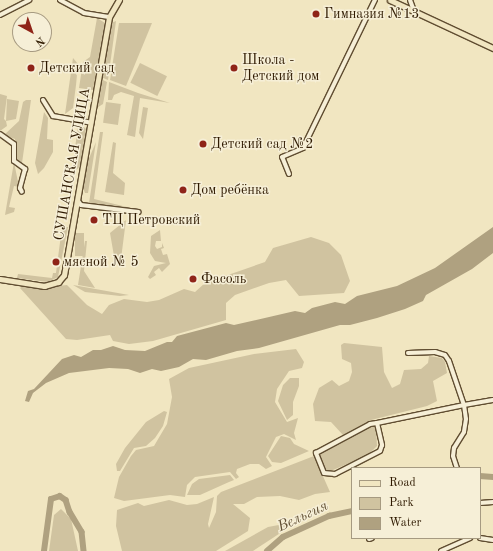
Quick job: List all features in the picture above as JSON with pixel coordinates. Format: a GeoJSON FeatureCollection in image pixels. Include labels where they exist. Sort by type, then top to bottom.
{"type":"FeatureCollection","features":[{"type":"Feature","properties":{"kind":"main road","name":"СУШАНСКАЯ УЛИЦА"},"geometry":{"type":"LineString","coordinates":[[0,279],[44,286],[61,280],[66,270],[109,17],[119,0]]}},
{"type":"Feature","properties":{"kind":"main road"},"geometry":{"type":"LineString","coordinates":[[390,0],[493,48]]}},
{"type":"Feature","properties":{"kind":"street"},"geometry":{"type":"LineString","coordinates":[[0,15],[29,0]]}},
{"type":"Feature","properties":{"kind":"street"},"geometry":{"type":"LineString","coordinates":[[60,0],[84,13],[109,17]]}},
{"type":"Feature","properties":{"kind":"street"},"geometry":{"type":"LineString","coordinates":[[289,174],[282,157],[303,148],[375,0]]}},
{"type":"Feature","properties":{"kind":"street"},"geometry":{"type":"LineString","coordinates":[[410,0],[414,11]]}},
{"type":"Feature","properties":{"kind":"street"},"geometry":{"type":"LineString","coordinates":[[43,100],[53,116],[90,123]]}},
{"type":"Feature","properties":{"kind":"street"},"geometry":{"type":"LineString","coordinates":[[0,134],[14,144],[14,161],[25,169],[20,188],[22,192]]}},
{"type":"Feature","properties":{"kind":"street"},"geometry":{"type":"LineString","coordinates":[[78,201],[81,205],[139,212]]}},
{"type":"Feature","properties":{"kind":"street"},"geometry":{"type":"LineString","coordinates":[[408,353],[435,352],[445,355],[464,405],[464,432],[454,448],[453,456],[457,467]]}},
{"type":"Feature","properties":{"kind":"street"},"geometry":{"type":"LineString","coordinates":[[377,422],[382,445],[380,451],[335,474],[324,472],[316,453],[377,422],[493,400]]}},
{"type":"Feature","properties":{"kind":"street"},"geometry":{"type":"LineString","coordinates":[[481,503],[493,502]]}},
{"type":"Feature","properties":{"kind":"street"},"geometry":{"type":"LineString","coordinates":[[481,538],[493,540]]}},
{"type":"Feature","properties":{"kind":"street"},"geometry":{"type":"LineString","coordinates":[[441,551],[468,539]]}},
{"type":"Feature","properties":{"kind":"green space"},"geometry":{"type":"Polygon","coordinates":[[[97,18],[105,23],[93,90],[79,88],[83,62],[90,57],[97,18]]]}},
{"type":"Feature","properties":{"kind":"green space"},"geometry":{"type":"Polygon","coordinates":[[[116,21],[108,80],[101,77],[109,24],[116,21]]]}},
{"type":"Feature","properties":{"kind":"green space"},"geometry":{"type":"Polygon","coordinates":[[[119,23],[152,23],[126,86],[110,80],[119,23]]]}},
{"type":"Feature","properties":{"kind":"green space"},"geometry":{"type":"Polygon","coordinates":[[[73,58],[78,64],[73,108],[65,114],[73,58]]]}},
{"type":"Feature","properties":{"kind":"green space"},"geometry":{"type":"Polygon","coordinates":[[[140,63],[167,76],[157,96],[130,83],[140,63]]]}},
{"type":"Feature","properties":{"kind":"green space"},"geometry":{"type":"Polygon","coordinates":[[[101,79],[107,82],[103,104],[95,109],[101,79]]]}},
{"type":"Feature","properties":{"kind":"green space"},"geometry":{"type":"Polygon","coordinates":[[[109,82],[170,103],[140,98],[135,137],[127,135],[134,96],[121,92],[114,95],[112,100],[108,100],[109,82]]]}},
{"type":"Feature","properties":{"kind":"green space"},"geometry":{"type":"Polygon","coordinates":[[[0,94],[7,96],[4,119],[7,126],[0,131],[0,94]]]}},
{"type":"Feature","properties":{"kind":"green space"},"geometry":{"type":"Polygon","coordinates":[[[7,99],[19,101],[16,119],[6,121],[7,99]]]}},
{"type":"Feature","properties":{"kind":"green space"},"geometry":{"type":"Polygon","coordinates":[[[26,100],[31,100],[22,163],[19,163],[17,160],[15,139],[4,135],[19,121],[23,102],[26,100]]]}},
{"type":"Feature","properties":{"kind":"green space"},"geometry":{"type":"Polygon","coordinates":[[[106,102],[121,104],[118,125],[103,123],[106,102]]]}},
{"type":"Feature","properties":{"kind":"green space"},"geometry":{"type":"Polygon","coordinates":[[[143,107],[148,108],[143,139],[139,133],[143,107]]]}},
{"type":"Feature","properties":{"kind":"green space"},"geometry":{"type":"Polygon","coordinates":[[[44,112],[48,118],[47,139],[53,140],[53,152],[44,168],[38,174],[35,163],[44,112]]]}},
{"type":"Feature","properties":{"kind":"green space"},"geometry":{"type":"Polygon","coordinates":[[[77,121],[86,129],[80,166],[71,176],[78,127],[76,125],[77,121]]]}},
{"type":"Feature","properties":{"kind":"green space"},"geometry":{"type":"Polygon","coordinates":[[[100,132],[103,132],[94,199],[131,208],[89,203],[100,132]]]}},
{"type":"Feature","properties":{"kind":"green space"},"geometry":{"type":"Polygon","coordinates":[[[96,142],[88,193],[85,193],[83,188],[87,163],[96,142]]]}},
{"type":"Feature","properties":{"kind":"green space"},"geometry":{"type":"Polygon","coordinates":[[[113,142],[116,143],[113,173],[125,183],[124,195],[105,192],[113,142]]]}},
{"type":"Feature","properties":{"kind":"green space"},"geometry":{"type":"Polygon","coordinates":[[[14,162],[19,187],[14,186],[9,207],[15,208],[14,212],[5,215],[14,162]]]}},
{"type":"Feature","properties":{"kind":"green space"},"geometry":{"type":"Polygon","coordinates":[[[126,220],[121,264],[114,256],[110,233],[126,220]]]}},
{"type":"Feature","properties":{"kind":"green space"},"geometry":{"type":"Polygon","coordinates":[[[62,227],[68,227],[58,277],[48,282],[17,278],[18,274],[52,278],[53,273],[56,273],[62,227]]]}},
{"type":"Feature","properties":{"kind":"green space"},"geometry":{"type":"Polygon","coordinates":[[[160,230],[161,241],[156,241],[155,246],[157,249],[162,247],[162,243],[164,248],[161,249],[163,255],[167,254],[170,264],[162,272],[159,268],[154,272],[156,275],[150,279],[148,277],[154,266],[166,263],[155,261],[150,253],[151,236],[160,230]]]}},
{"type":"Feature","properties":{"kind":"green space"},"geometry":{"type":"Polygon","coordinates":[[[75,233],[84,233],[84,256],[75,256],[75,233]]]}},
{"type":"Feature","properties":{"kind":"green space"},"geometry":{"type":"Polygon","coordinates":[[[311,237],[329,243],[341,255],[350,281],[344,293],[299,296],[286,280],[269,283],[235,295],[226,303],[226,320],[153,341],[129,344],[113,341],[110,335],[77,340],[66,339],[20,288],[23,286],[41,288],[67,285],[87,305],[102,314],[109,305],[124,299],[147,302],[159,300],[184,289],[195,292],[205,283],[265,262],[273,248],[311,237]]]}},
{"type":"Feature","properties":{"kind":"green space"},"geometry":{"type":"Polygon","coordinates":[[[85,241],[87,241],[84,271],[95,288],[78,285],[85,241]]]}},
{"type":"Feature","properties":{"kind":"green space"},"geometry":{"type":"Polygon","coordinates":[[[73,285],[129,295],[120,296],[85,292],[73,285]]]}},
{"type":"Feature","properties":{"kind":"green space"},"geometry":{"type":"Polygon","coordinates":[[[344,343],[382,347],[384,372],[392,388],[400,384],[404,370],[421,369],[428,363],[429,356],[442,358],[445,362],[447,373],[433,381],[437,401],[427,406],[371,420],[343,435],[331,422],[315,421],[313,404],[319,388],[332,380],[339,386],[349,381],[352,372],[351,363],[342,359],[341,345],[344,343]]]}},
{"type":"Feature","properties":{"kind":"green space"},"geometry":{"type":"Polygon","coordinates":[[[296,349],[304,362],[302,368],[289,371],[277,389],[275,402],[287,422],[298,418],[294,433],[296,440],[284,434],[276,437],[266,457],[272,466],[266,469],[259,464],[250,464],[237,469],[236,473],[239,477],[236,479],[230,472],[195,477],[187,485],[185,497],[170,495],[124,501],[114,498],[119,477],[131,456],[136,450],[154,446],[167,424],[172,397],[169,379],[189,368],[254,354],[296,349]]]}},
{"type":"Feature","properties":{"kind":"green space"},"geometry":{"type":"Polygon","coordinates":[[[290,378],[299,378],[299,386],[293,402],[293,415],[287,420],[278,401],[283,385],[290,378]]]}},
{"type":"Feature","properties":{"kind":"green space"},"geometry":{"type":"Polygon","coordinates":[[[164,411],[167,412],[163,426],[155,438],[146,446],[134,448],[120,471],[117,471],[116,464],[125,448],[146,422],[164,411]]]}},
{"type":"Feature","properties":{"kind":"green space"},"geometry":{"type":"Polygon","coordinates":[[[376,426],[377,446],[368,455],[333,470],[325,470],[318,454],[340,444],[364,429],[376,426]]]}},
{"type":"Feature","properties":{"kind":"green space"},"geometry":{"type":"Polygon","coordinates":[[[281,436],[290,438],[294,444],[309,451],[281,463],[272,462],[268,456],[281,436]]]}},
{"type":"Feature","properties":{"kind":"green space"},"geometry":{"type":"Polygon","coordinates":[[[314,456],[330,492],[315,494],[299,500],[280,496],[257,497],[244,504],[233,504],[250,518],[248,531],[216,551],[122,551],[116,526],[117,510],[138,503],[144,506],[169,500],[187,505],[197,504],[214,497],[208,524],[209,528],[216,512],[217,496],[221,492],[314,456]]]}},
{"type":"Feature","properties":{"kind":"green space"},"geometry":{"type":"Polygon","coordinates":[[[230,475],[234,480],[200,495],[187,495],[192,484],[199,479],[230,475]]]}},
{"type":"Feature","properties":{"kind":"green space"},"geometry":{"type":"Polygon","coordinates":[[[61,509],[71,519],[78,551],[49,551],[54,515],[61,509]]]}},
{"type":"Feature","properties":{"kind":"green space"},"geometry":{"type":"Polygon","coordinates":[[[284,524],[288,528],[253,551],[225,551],[268,527],[284,524]]]}},
{"type":"Feature","properties":{"kind":"water"},"geometry":{"type":"Polygon","coordinates":[[[493,227],[493,253],[472,269],[426,295],[423,301],[405,309],[377,318],[350,325],[340,325],[259,348],[237,351],[206,360],[193,359],[179,367],[161,371],[152,369],[140,373],[128,369],[109,368],[69,373],[46,383],[33,393],[29,402],[25,401],[28,391],[34,389],[62,359],[74,355],[81,357],[93,350],[101,350],[113,346],[125,350],[145,351],[167,342],[172,342],[177,336],[226,323],[234,325],[295,311],[305,313],[312,308],[335,302],[345,304],[357,296],[397,286],[435,268],[493,227]]]}},
{"type":"Feature","properties":{"kind":"waterway","name":"Вельгия"},"geometry":{"type":"LineString","coordinates":[[481,476],[493,477]]}},
{"type":"Feature","properties":{"kind":"waterway","name":"Вельгия"},"geometry":{"type":"LineString","coordinates":[[44,551],[51,499],[60,496],[66,500],[70,512],[82,532],[84,551]]}},
{"type":"Feature","properties":{"kind":"waterway","name":"Вельгия"},"geometry":{"type":"LineString","coordinates":[[267,551],[283,537],[329,516],[351,511]]}},
{"type":"Feature","properties":{"kind":"place","name":"Гимназия №13"},"geometry":{"type":"Point","coordinates":[316,14]}},
{"type":"Feature","properties":{"kind":"place","name":"Детский сад"},"geometry":{"type":"Point","coordinates":[31,68]}},
{"type":"Feature","properties":{"kind":"place","name":"Школа - Детский дом"},"geometry":{"type":"Point","coordinates":[234,68]}},
{"type":"Feature","properties":{"kind":"place","name":"Детский сад №2"},"geometry":{"type":"Point","coordinates":[203,144]}},
{"type":"Feature","properties":{"kind":"place","name":"Дом ребёнка"},"geometry":{"type":"Point","coordinates":[183,190]}},
{"type":"Feature","properties":{"kind":"place","name":"ТЦ Петровский"},"geometry":{"type":"Point","coordinates":[94,220]}},
{"type":"Feature","properties":{"kind":"place","name":"мясной № 5"},"geometry":{"type":"Point","coordinates":[56,262]}},
{"type":"Feature","properties":{"kind":"place","name":"Фасоль"},"geometry":{"type":"Point","coordinates":[193,279]}}]}
